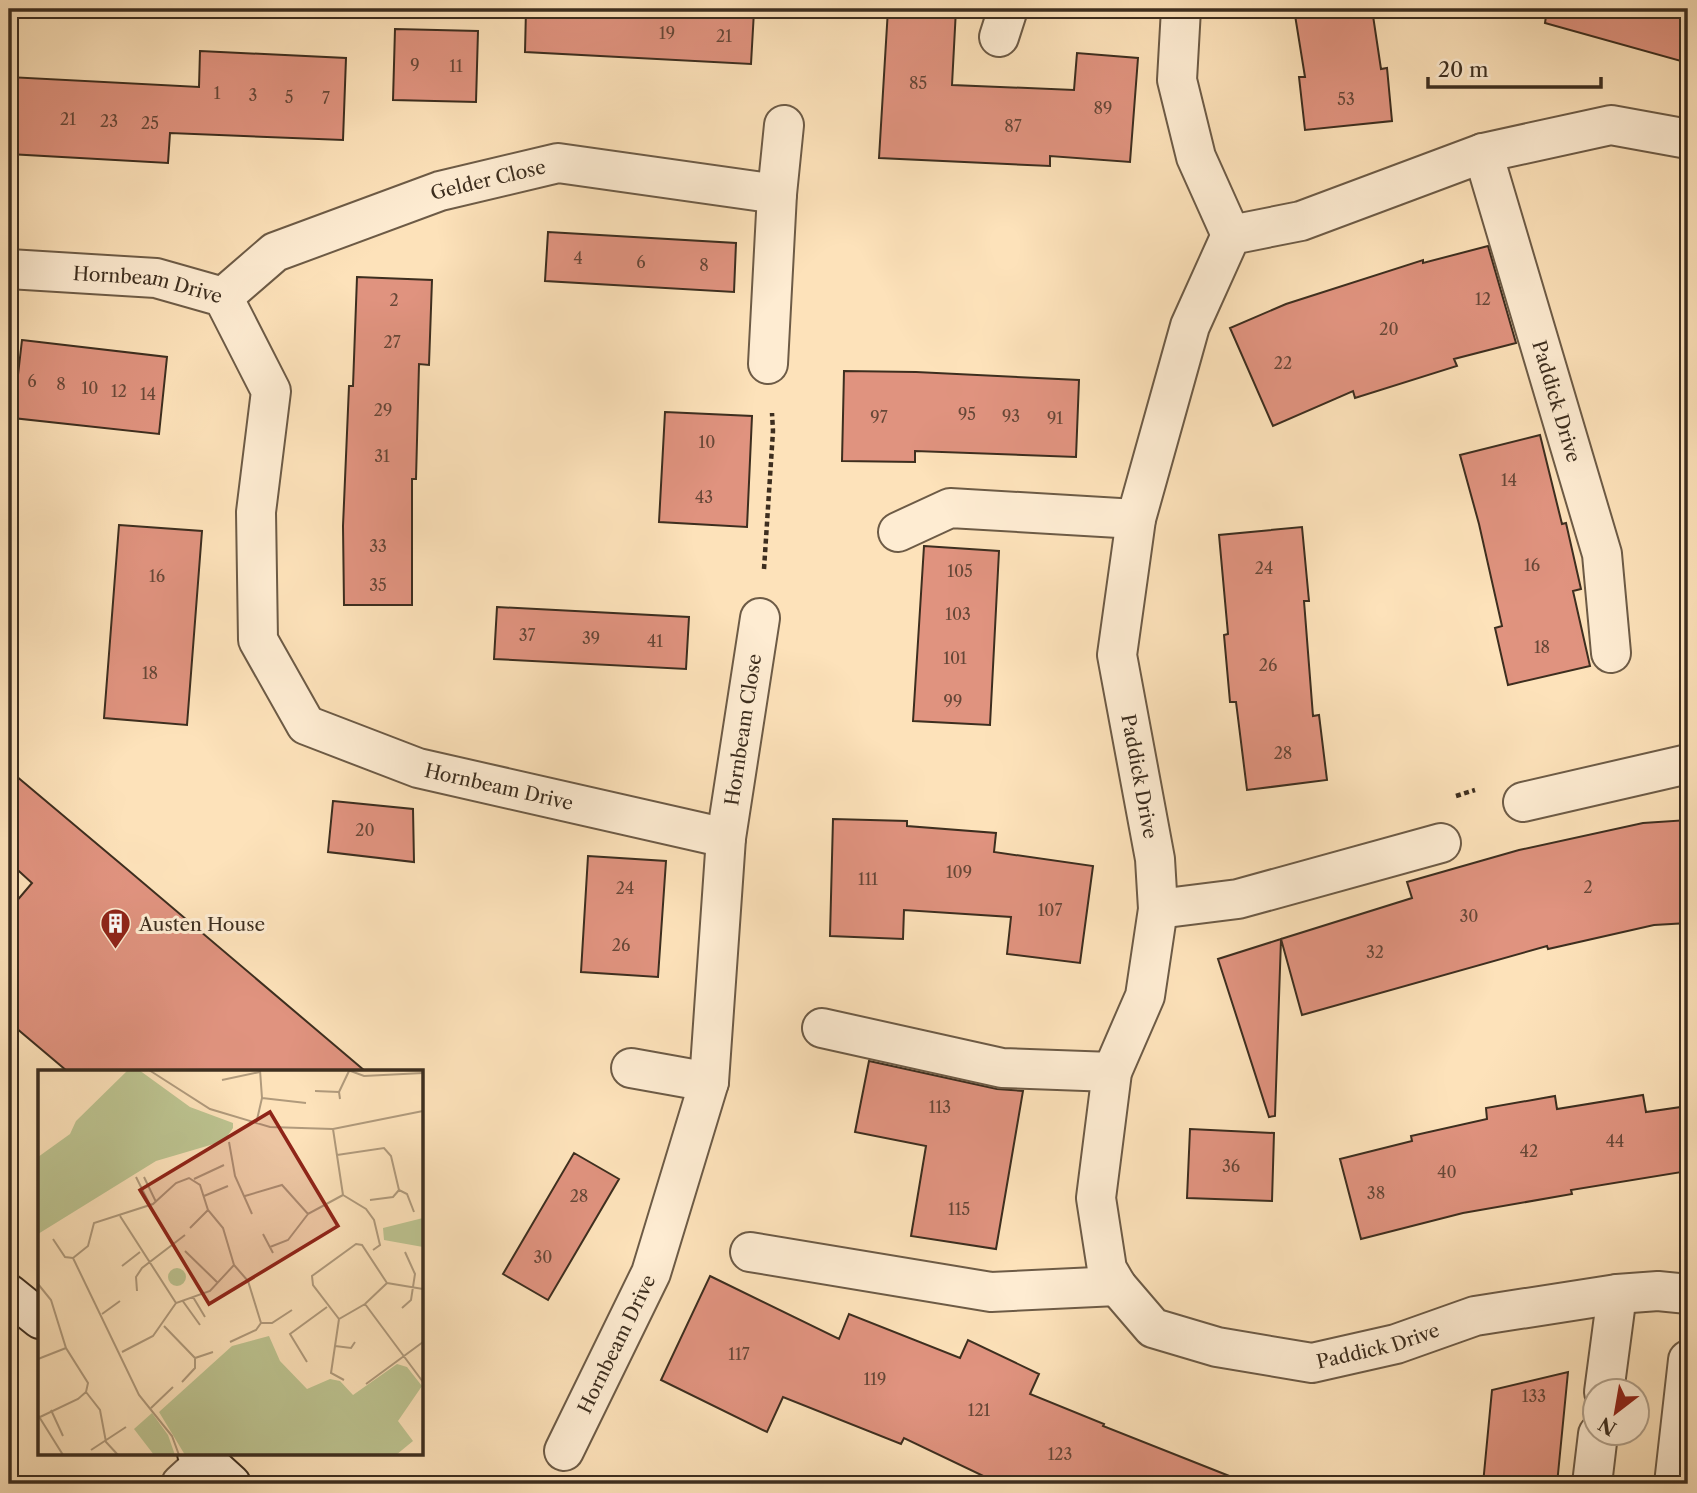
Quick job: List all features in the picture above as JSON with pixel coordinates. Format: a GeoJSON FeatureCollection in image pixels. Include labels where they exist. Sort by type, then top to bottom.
{"type":"FeatureCollection","features":[{"type":"Feature","properties":{"kind":"street"},"geometry":{"type":"LineString","coordinates":[[1181,9],[1177,80],[1196,157],[1231,235],[1301,221],[1483,153],[1611,125],[1688,139]]}},
{"type":"Feature","properties":{"kind":"street"},"geometry":{"type":"LineString","coordinates":[[768,364],[777,194],[784,125]]}},
{"type":"Feature","properties":{"kind":"street","name":"Paddick Drive"},"geometry":{"type":"LineString","coordinates":[[1483,153],[1602,554],[1611,653]]}},
{"type":"Feature","properties":{"kind":"street","name":"Gelder Close"},"geometry":{"type":"LineString","coordinates":[[223,297],[275,252],[440,191],[558,163],[777,194]]}},
{"type":"Feature","properties":{"kind":"street","name":"Paddick Drive"},"geometry":{"type":"LineString","coordinates":[[1231,235],[1190,326],[1136,519],[1116,655],[1155,859],[1158,909],[1145,996],[1112,1072],[1096,1198],[1107,1269],[1117,1286],[1153,1328],[1217,1347],[1312,1363],[1396,1344],[1475,1316],[1617,1294],[1658,1291],[1688,1294]]}},
{"type":"Feature","properties":{"kind":"street","name":"Hornbeam Drive"},"geometry":{"type":"LineString","coordinates":[[9,269],[156,278],[223,297],[271,391],[256,512],[258,640],[306,725],[418,768],[726,838],[709,1082],[651,1273],[564,1451]]}},
{"type":"Feature","properties":{"kind":"street"},"geometry":{"type":"LineString","coordinates":[[898,532],[950,508],[1136,519]]}},
{"type":"Feature","properties":{"kind":"street","name":"Hornbeam Close"},"geometry":{"type":"LineString","coordinates":[[726,838],[760,618]]}},
{"type":"Feature","properties":{"kind":"street"},"geometry":{"type":"LineString","coordinates":[[1524,802],[1688,764]]}},
{"type":"Feature","properties":{"kind":"street"},"geometry":{"type":"LineString","coordinates":[[1158,909],[1238,899],[1441,843]]}},
{"type":"Feature","properties":{"kind":"street"},"geometry":{"type":"LineString","coordinates":[[822,1028],[1002,1068],[1112,1072]]}},
{"type":"Feature","properties":{"kind":"street"},"geometry":{"type":"LineString","coordinates":[[631,1069],[709,1082]]}},
{"type":"Feature","properties":{"kind":"street"},"geometry":{"type":"LineString","coordinates":[[750,1252],[991,1292],[1117,1286]]}},
{"type":"Feature","properties":{"kind":"street"},"geometry":{"type":"LineString","coordinates":[[9,1293],[38,1317]]}},
{"type":"Feature","properties":{"kind":"street"},"geometry":{"type":"LineString","coordinates":[[1606,1378],[1617,1294]]}},
{"type":"Feature","properties":{"kind":"street"},"geometry":{"type":"LineString","coordinates":[[1674,1484],[1688,1360]]}},
{"type":"Feature","properties":{"kind":"street"},"geometry":{"type":"LineString","coordinates":[[1592,1484],[1596,1448]]}},
{"type":"Feature","properties":{"kind":"path"},"geometry":{"type":"LineString","coordinates":[[760,618],[774,431],[768,364]]}},
{"type":"Feature","properties":{"kind":"building"},"geometry":{"type":"Polygon","coordinates":[[[526,9],[754,11],[751,64],[525,52],[526,9]]]}},
{"type":"Feature","properties":{"kind":"building"},"geometry":{"type":"Polygon","coordinates":[[[888,9],[956,9],[952,85],[1074,90],[1077,53],[1138,58],[1130,162],[1050,156],[1050,166],[879,158],[888,9]]]}},
{"type":"Feature","properties":{"kind":"building"},"geometry":{"type":"Polygon","coordinates":[[[1294,9],[1372,9],[1381,69],[1387,68],[1392,121],[1305,130],[1299,77],[1305,77],[1294,9]]]}},
{"type":"Feature","properties":{"kind":"building"},"geometry":{"type":"Polygon","coordinates":[[[1547,9],[1688,9],[1688,63],[1545,23],[1547,9]]]}},
{"type":"Feature","properties":{"kind":"building"},"geometry":{"type":"Polygon","coordinates":[[[395,29],[478,31],[476,102],[393,100],[395,29]]]}},
{"type":"Feature","properties":{"kind":"building"},"geometry":{"type":"Polygon","coordinates":[[[200,51],[346,58],[343,140],[170,133],[168,163],[9,154],[9,77],[199,87],[200,51]]]}},
{"type":"Feature","properties":{"kind":"building"},"geometry":{"type":"Polygon","coordinates":[[[548,232],[736,243],[734,292],[545,281],[548,232]]]}},
{"type":"Feature","properties":{"kind":"building"},"geometry":{"type":"Polygon","coordinates":[[[1488,246],[1516,343],[1454,359],[1457,366],[1355,398],[1353,391],[1273,426],[1230,328],[1286,304],[1423,260],[1423,263],[1488,246]]]}},
{"type":"Feature","properties":{"kind":"building"},"geometry":{"type":"Polygon","coordinates":[[[357,277],[432,280],[429,365],[419,364],[416,479],[412,479],[412,605],[344,605],[343,526],[349,386],[353,386],[357,277]]]}},
{"type":"Feature","properties":{"kind":"building"},"geometry":{"type":"Polygon","coordinates":[[[22,340],[167,357],[159,434],[13,418],[22,340]]]}},
{"type":"Feature","properties":{"kind":"building"},"geometry":{"type":"Polygon","coordinates":[[[844,371],[1079,380],[1076,457],[915,451],[915,462],[842,461],[844,371]]]}},
{"type":"Feature","properties":{"kind":"building"},"geometry":{"type":"Polygon","coordinates":[[[665,412],[752,416],[747,527],[659,522],[665,412]]]}},
{"type":"Feature","properties":{"kind":"building"},"geometry":{"type":"Polygon","coordinates":[[[1540,435],[1562,524],[1566,523],[1581,589],[1573,591],[1590,666],[1508,685],[1495,628],[1502,626],[1460,455],[1540,435]]]}},
{"type":"Feature","properties":{"kind":"building"},"geometry":{"type":"Polygon","coordinates":[[[119,525],[202,531],[187,725],[104,718],[119,525]]]}},
{"type":"Feature","properties":{"kind":"building"},"geometry":{"type":"Polygon","coordinates":[[[1302,527],[1309,601],[1304,601],[1313,716],[1319,715],[1327,780],[1247,790],[1236,702],[1230,702],[1224,635],[1228,634],[1219,535],[1302,527]]]}},
{"type":"Feature","properties":{"kind":"building"},"geometry":{"type":"Polygon","coordinates":[[[924,546],[999,551],[990,725],[913,721],[924,546]]]}},
{"type":"Feature","properties":{"kind":"building"},"geometry":{"type":"Polygon","coordinates":[[[497,607],[689,617],[686,669],[494,659],[497,607]]]}},
{"type":"Feature","properties":{"kind":"building","name":"Austen House"},"geometry":{"type":"Polygon","coordinates":[[[9,770],[364,1070],[66,1070],[9,1022],[9,910],[32,883],[9,862],[9,770]]]}},
{"type":"Feature","properties":{"kind":"building"},"geometry":{"type":"Polygon","coordinates":[[[333,801],[413,809],[414,862],[328,852],[333,801]]]}},
{"type":"Feature","properties":{"kind":"building"},"geometry":{"type":"Polygon","coordinates":[[[833,819],[907,821],[907,826],[996,833],[994,852],[1093,866],[1080,963],[1007,954],[1011,917],[904,910],[903,939],[830,936],[833,819]]]}},
{"type":"Feature","properties":{"kind":"building"},"geometry":{"type":"Polygon","coordinates":[[[1688,820],[1688,923],[1654,925],[1548,949],[1547,946],[1302,1015],[1281,939],[1412,898],[1407,882],[1519,850],[1643,823],[1688,820]]]}},
{"type":"Feature","properties":{"kind":"building"},"geometry":{"type":"Polygon","coordinates":[[[588,856],[666,861],[658,977],[581,972],[588,856]]]}},
{"type":"Feature","properties":{"kind":"building"},"geometry":{"type":"Polygon","coordinates":[[[1281,939],[1275,1116],[1269,1117],[1218,959],[1281,939]]]}},
{"type":"Feature","properties":{"kind":"building"},"geometry":{"type":"Polygon","coordinates":[[[869,1061],[997,1089],[1023,1091],[996,1249],[911,1236],[926,1146],[855,1132],[869,1061]]]}},
{"type":"Feature","properties":{"kind":"building"},"geometry":{"type":"Polygon","coordinates":[[[1643,1095],[1646,1112],[1688,1106],[1688,1171],[1571,1190],[1572,1194],[1463,1213],[1361,1239],[1340,1159],[1412,1141],[1411,1136],[1487,1119],[1486,1108],[1555,1096],[1557,1109],[1643,1095]]]}},
{"type":"Feature","properties":{"kind":"building"},"geometry":{"type":"Polygon","coordinates":[[[1190,1129],[1274,1133],[1272,1201],[1187,1198],[1190,1129]]]}},
{"type":"Feature","properties":{"kind":"building"},"geometry":{"type":"Polygon","coordinates":[[[574,1153],[619,1179],[548,1300],[503,1274],[574,1153]]]}},
{"type":"Feature","properties":{"kind":"building"},"geometry":{"type":"Polygon","coordinates":[[[710,1276],[839,1339],[849,1314],[960,1358],[968,1340],[1039,1374],[1030,1394],[1242,1481],[1242,1484],[1000,1484],[904,1438],[901,1444],[783,1397],[767,1432],[661,1380],[710,1276]]]}},
{"type":"Feature","properties":{"kind":"building"},"geometry":{"type":"Polygon","coordinates":[[[1568,1372],[1557,1484],[1483,1484],[1492,1390],[1568,1372]]]}},
{"type":"Feature","properties":{"kind":"place","name":"Austen House"},"geometry":{"type":"Point","coordinates":[116,951]}}]}
